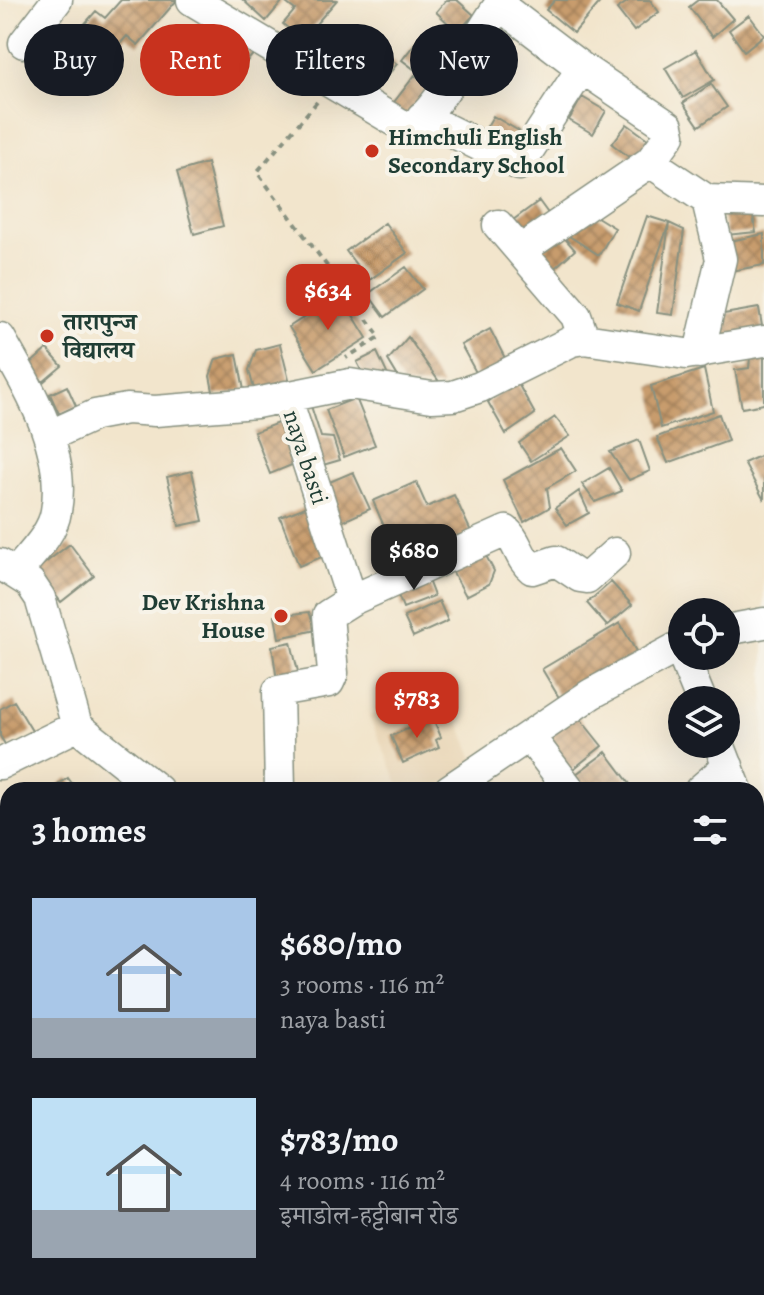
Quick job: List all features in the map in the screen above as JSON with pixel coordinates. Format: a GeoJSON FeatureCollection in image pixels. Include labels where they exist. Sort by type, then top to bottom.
{"type":"FeatureCollection","features":[{"type":"Feature","properties":{"kind":"street"},"geometry":{"type":"LineString","coordinates":[[39,24],[57,0]]}},
{"type":"Feature","properties":{"kind":"street"},"geometry":{"type":"LineString","coordinates":[[192,0],[266,45]]}},
{"type":"Feature","properties":{"kind":"street"},"geometry":{"type":"LineString","coordinates":[[351,96],[407,128],[422,117],[451,81],[501,2],[582,68],[668,126],[668,143],[650,162],[521,250]]}},
{"type":"Feature","properties":{"kind":"street"},"geometry":{"type":"LineString","coordinates":[[422,117],[519,165],[582,68]]}},
{"type":"Feature","properties":{"kind":"street"},"geometry":{"type":"LineString","coordinates":[[650,162],[707,200],[764,202]]}},
{"type":"Feature","properties":{"kind":"street"},"geometry":{"type":"LineString","coordinates":[[699,353],[721,259],[707,200]]}},
{"type":"Feature","properties":{"kind":"street"},"geometry":{"type":"LineString","coordinates":[[498,225],[576,316],[584,339]]}},
{"type":"Feature","properties":{"kind":"street"},"geometry":{"type":"LineString","coordinates":[[0,338],[26,384],[49,436],[56,512],[46,535],[8,569],[40,598],[77,726],[136,782]]}},
{"type":"Feature","properties":{"kind":"street"},"geometry":{"type":"LineString","coordinates":[[49,436],[95,415],[127,409],[155,411],[256,403],[350,384],[432,397],[453,396],[480,387],[572,341],[584,339],[686,354],[764,341]]}},
{"type":"Feature","properties":{"kind":"street","name":"naya basti"},"geometry":{"type":"LineString","coordinates":[[286,396],[352,600]]}},
{"type":"Feature","properties":{"kind":"street"},"geometry":{"type":"LineString","coordinates":[[280,782],[278,691],[329,682],[333,673],[328,615],[352,600],[506,531],[532,569],[556,561],[573,574],[587,578],[615,553]]}},
{"type":"Feature","properties":{"kind":"street"},"geometry":{"type":"LineString","coordinates":[[740,627],[764,623]]}},
{"type":"Feature","properties":{"kind":"street"},"geometry":{"type":"LineString","coordinates":[[461,782],[631,670],[668,655]]}},
{"type":"Feature","properties":{"kind":"street"},"geometry":{"type":"LineString","coordinates":[[0,764],[77,726]]}},
{"type":"Feature","properties":{"kind":"street"},"geometry":{"type":"LineString","coordinates":[[529,736],[564,782]]}},
{"type":"Feature","properties":{"kind":"street"},"geometry":{"type":"LineString","coordinates":[[710,782],[728,767]]}},
{"type":"Feature","properties":{"kind":"path"},"geometry":{"type":"LineString","coordinates":[[323,96],[257,172],[380,337],[323,371],[325,389]]}},
{"type":"Feature","properties":{"kind":"shaded area"},"geometry":{"type":"Polygon","coordinates":[[[448,696],[476,764],[446,782],[398,782],[369,716],[448,696]]]}},
{"type":"Feature","properties":{"kind":"building"},"geometry":{"type":"Polygon","coordinates":[[[121,0],[177,0],[156,24],[140,24],[138,45],[127,36],[124,39],[124,24],[85,24],[96,11],[105,18],[121,0]]]}},
{"type":"Feature","properties":{"kind":"building"},"geometry":{"type":"Polygon","coordinates":[[[243,0],[279,0],[282,2],[266,21],[243,0]]]}},
{"type":"Feature","properties":{"kind":"building"},"geometry":{"type":"Polygon","coordinates":[[[288,0],[337,0],[316,24],[283,24],[295,10],[286,3],[288,0]]]}},
{"type":"Feature","properties":{"kind":"building"},"geometry":{"type":"Polygon","coordinates":[[[446,0],[457,0],[474,15],[465,24],[449,24],[436,12],[446,0]]]}},
{"type":"Feature","properties":{"kind":"building"},"geometry":{"type":"Polygon","coordinates":[[[555,0],[602,0],[574,33],[546,10],[555,0]]]}},
{"type":"Feature","properties":{"kind":"building"},"geometry":{"type":"Polygon","coordinates":[[[630,0],[650,0],[659,12],[634,31],[617,9],[630,0]]]}},
{"type":"Feature","properties":{"kind":"building"},"geometry":{"type":"Polygon","coordinates":[[[698,0],[717,0],[733,19],[712,37],[689,7],[698,0]]]}},
{"type":"Feature","properties":{"kind":"building"},"geometry":{"type":"Polygon","coordinates":[[[749,15],[764,35],[744,51],[729,30],[749,15]]]}},
{"type":"Feature","properties":{"kind":"building"},"geometry":{"type":"Polygon","coordinates":[[[410,50],[410,66],[402,60],[410,50]]]}},
{"type":"Feature","properties":{"kind":"building"},"geometry":{"type":"Polygon","coordinates":[[[696,50],[714,80],[683,98],[665,68],[696,50]]]}},
{"type":"Feature","properties":{"kind":"building"},"geometry":{"type":"Polygon","coordinates":[[[410,81],[410,96],[430,96],[408,125],[388,110],[410,81]]]}},
{"type":"Feature","properties":{"kind":"building"},"geometry":{"type":"Polygon","coordinates":[[[711,84],[727,107],[699,126],[683,103],[711,84]]]}},
{"type":"Feature","properties":{"kind":"building"},"geometry":{"type":"Polygon","coordinates":[[[582,97],[606,111],[593,134],[569,120],[582,97]]]}},
{"type":"Feature","properties":{"kind":"building"},"geometry":{"type":"Polygon","coordinates":[[[493,116],[519,131],[505,155],[479,140],[493,116]]]}},
{"type":"Feature","properties":{"kind":"building"},"geometry":{"type":"Polygon","coordinates":[[[627,124],[653,143],[637,163],[612,144],[627,124]]]}},
{"type":"Feature","properties":{"kind":"building"},"geometry":{"type":"Polygon","coordinates":[[[207,163],[223,226],[194,234],[177,172],[207,163]]]}},
{"type":"Feature","properties":{"kind":"building"},"geometry":{"type":"Polygon","coordinates":[[[539,201],[552,219],[521,241],[509,223],[539,201]]]}},
{"type":"Feature","properties":{"kind":"building"},"geometry":{"type":"Polygon","coordinates":[[[751,205],[756,232],[726,235],[723,215],[751,205]]]}},
{"type":"Feature","properties":{"kind":"building"},"geometry":{"type":"Polygon","coordinates":[[[584,209],[615,228],[599,255],[569,236],[584,209]]]}},
{"type":"Feature","properties":{"kind":"building"},"geometry":{"type":"Polygon","coordinates":[[[647,216],[669,223],[639,311],[617,303],[647,216]]]}},
{"type":"Feature","properties":{"kind":"building"},"geometry":{"type":"Polygon","coordinates":[[[385,223],[407,253],[368,281],[346,251],[385,223]]]}},
{"type":"Feature","properties":{"kind":"building"},"geometry":{"type":"Polygon","coordinates":[[[669,223],[684,230],[673,315],[657,313],[669,223]]]}},
{"type":"Feature","properties":{"kind":"building"},"geometry":{"type":"Polygon","coordinates":[[[556,228],[575,250],[550,272],[531,249],[556,228]]]}},
{"type":"Feature","properties":{"kind":"building"},"geometry":{"type":"Polygon","coordinates":[[[764,234],[764,265],[731,271],[725,242],[764,234]]]}},
{"type":"Feature","properties":{"kind":"building"},"geometry":{"type":"Polygon","coordinates":[[[406,267],[423,289],[385,317],[368,294],[406,267]]]}},
{"type":"Feature","properties":{"kind":"building"},"geometry":{"type":"Polygon","coordinates":[[[340,294],[367,338],[316,370],[289,327],[340,294]]]}},
{"type":"Feature","properties":{"kind":"building"},"geometry":{"type":"Polygon","coordinates":[[[759,308],[763,332],[715,340],[712,316],[759,308]]]}},
{"type":"Feature","properties":{"kind":"building"},"geometry":{"type":"Polygon","coordinates":[[[490,329],[507,362],[479,378],[461,345],[490,329]]]}},
{"type":"Feature","properties":{"kind":"building"},"geometry":{"type":"Polygon","coordinates":[[[408,337],[442,386],[403,385],[388,360],[408,337]]]}},
{"type":"Feature","properties":{"kind":"building"},"geometry":{"type":"Polygon","coordinates":[[[280,344],[290,384],[255,393],[249,370],[256,350],[280,344]]]}},
{"type":"Feature","properties":{"kind":"building"},"geometry":{"type":"Polygon","coordinates":[[[47,349],[62,366],[43,382],[29,365],[47,349]]]}},
{"type":"Feature","properties":{"kind":"building"},"geometry":{"type":"Polygon","coordinates":[[[377,352],[391,382],[367,382],[357,362],[377,352]]]}},
{"type":"Feature","properties":{"kind":"building"},"geometry":{"type":"Polygon","coordinates":[[[237,354],[244,390],[214,396],[210,376],[216,359],[237,354]]]}},
{"type":"Feature","properties":{"kind":"building"},"geometry":{"type":"Polygon","coordinates":[[[764,355],[764,404],[742,408],[735,370],[749,368],[750,358],[764,355]]]}},
{"type":"Feature","properties":{"kind":"building"},"geometry":{"type":"Polygon","coordinates":[[[704,369],[713,411],[661,428],[651,386],[704,369]]]}},
{"type":"Feature","properties":{"kind":"building"},"geometry":{"type":"Polygon","coordinates":[[[516,380],[535,414],[506,434],[488,402],[516,380]]]}},
{"type":"Feature","properties":{"kind":"building"},"geometry":{"type":"Polygon","coordinates":[[[67,386],[76,406],[59,414],[50,394],[67,386]]]}},
{"type":"Feature","properties":{"kind":"building"},"geometry":{"type":"Polygon","coordinates":[[[356,398],[375,445],[344,457],[326,410],[356,398]]]}},
{"type":"Feature","properties":{"kind":"building"},"geometry":{"type":"Polygon","coordinates":[[[311,406],[321,437],[333,438],[340,460],[316,467],[298,410],[311,406]]]}},
{"type":"Feature","properties":{"kind":"building"},"geometry":{"type":"Polygon","coordinates":[[[719,414],[728,441],[668,463],[657,437],[719,414]]]}},
{"type":"Feature","properties":{"kind":"building"},"geometry":{"type":"Polygon","coordinates":[[[555,417],[570,436],[531,461],[519,443],[555,417]]]}},
{"type":"Feature","properties":{"kind":"building"},"geometry":{"type":"Polygon","coordinates":[[[283,421],[299,462],[270,474],[254,432],[283,421]]]}},
{"type":"Feature","properties":{"kind":"building"},"geometry":{"type":"Polygon","coordinates":[[[639,440],[650,471],[629,480],[610,452],[639,440]]]}},
{"type":"Feature","properties":{"kind":"building"},"geometry":{"type":"Polygon","coordinates":[[[561,448],[576,471],[547,488],[550,507],[524,522],[503,480],[561,448]]]}},
{"type":"Feature","properties":{"kind":"building"},"geometry":{"type":"Polygon","coordinates":[[[764,454],[764,500],[744,463],[764,454]]]}},
{"type":"Feature","properties":{"kind":"building"},"geometry":{"type":"Polygon","coordinates":[[[609,468],[622,491],[595,502],[582,484],[609,468]]]}},
{"type":"Feature","properties":{"kind":"building"},"geometry":{"type":"Polygon","coordinates":[[[192,471],[203,521],[179,526],[167,477],[192,471]]]}},
{"type":"Feature","properties":{"kind":"building"},"geometry":{"type":"Polygon","coordinates":[[[353,472],[370,509],[337,524],[320,486],[353,472]]]}},
{"type":"Feature","properties":{"kind":"building"},"geometry":{"type":"Polygon","coordinates":[[[416,482],[427,507],[454,495],[474,538],[453,547],[448,537],[437,542],[438,554],[403,570],[373,501],[416,482]]]}},
{"type":"Feature","properties":{"kind":"building"},"geometry":{"type":"Polygon","coordinates":[[[579,491],[589,513],[567,525],[555,508],[579,491]]]}},
{"type":"Feature","properties":{"kind":"building"},"geometry":{"type":"Polygon","coordinates":[[[313,504],[332,553],[299,566],[280,517],[313,504]]]}},
{"type":"Feature","properties":{"kind":"building"},"geometry":{"type":"Polygon","coordinates":[[[70,544],[94,576],[61,602],[36,570],[70,544]]]}},
{"type":"Feature","properties":{"kind":"building"},"geometry":{"type":"Polygon","coordinates":[[[482,548],[494,571],[489,584],[466,596],[449,565],[482,548]]]}},
{"type":"Feature","properties":{"kind":"building"},"geometry":{"type":"Polygon","coordinates":[[[426,575],[434,596],[403,608],[395,587],[426,575]]]}},
{"type":"Feature","properties":{"kind":"building"},"geometry":{"type":"Polygon","coordinates":[[[611,582],[632,605],[607,626],[587,603],[611,582]]]}},
{"type":"Feature","properties":{"kind":"building"},"geometry":{"type":"Polygon","coordinates":[[[439,601],[448,621],[413,637],[404,617],[439,601]]]}},
{"type":"Feature","properties":{"kind":"building"},"geometry":{"type":"Polygon","coordinates":[[[309,612],[316,630],[279,638],[275,616],[309,612]]]}},
{"type":"Feature","properties":{"kind":"building"},"geometry":{"type":"Polygon","coordinates":[[[620,623],[638,655],[561,701],[542,669],[620,623]]]}},
{"type":"Feature","properties":{"kind":"building"},"geometry":{"type":"Polygon","coordinates":[[[291,642],[299,676],[277,681],[272,646],[291,642]]]}},
{"type":"Feature","properties":{"kind":"building"},"geometry":{"type":"Polygon","coordinates":[[[14,701],[32,731],[6,746],[0,736],[0,709],[14,701]]]}},
{"type":"Feature","properties":{"kind":"building"},"geometry":{"type":"Polygon","coordinates":[[[574,711],[602,746],[567,774],[539,739],[574,711]]]}},
{"type":"Feature","properties":{"kind":"building"},"geometry":{"type":"Polygon","coordinates":[[[433,718],[441,737],[436,740],[439,747],[403,763],[391,736],[433,718]]]}},
{"type":"Feature","properties":{"kind":"building"},"geometry":{"type":"Polygon","coordinates":[[[606,752],[628,782],[576,782],[572,777],[606,752]]]}},
{"type":"Feature","properties":{"kind":"place","name":"Himchuli English Secondary School"},"geometry":{"type":"Point","coordinates":[372,151]}},
{"type":"Feature","properties":{"kind":"place","name":"तारापुन्ज विद्यालय"},"geometry":{"type":"Point","coordinates":[47,336]}},
{"type":"Feature","properties":{"kind":"place","name":"Dev Krishna House"},"geometry":{"type":"Point","coordinates":[281,616]}}]}
